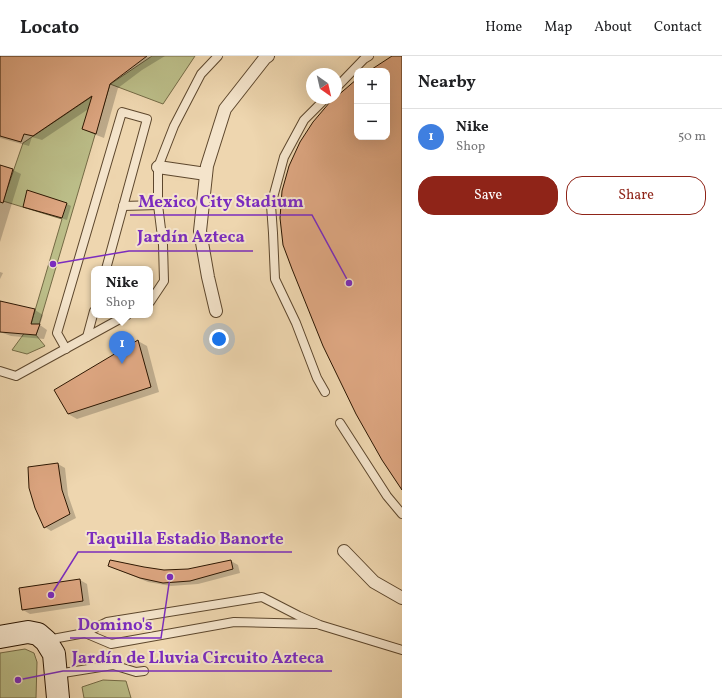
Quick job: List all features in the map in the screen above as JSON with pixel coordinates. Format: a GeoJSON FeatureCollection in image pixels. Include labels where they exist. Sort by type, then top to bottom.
{"type":"FeatureCollection","features":[{"type":"Feature","properties":{"kind":"main road"},"geometry":{"type":"LineString","coordinates":[[0,637],[28,632],[38,634],[46,641],[54,654],[58,698]]}},
{"type":"Feature","properties":{"kind":"street"},"geometry":{"type":"LineString","coordinates":[[216,311],[200,231],[207,166],[225,109],[268,56]]}},
{"type":"Feature","properties":{"kind":"street"},"geometry":{"type":"LineString","coordinates":[[158,167],[206,174]]}},
{"type":"Feature","properties":{"kind":"street"},"geometry":{"type":"LineString","coordinates":[[344,551],[374,582],[402,598]]}},
{"type":"Feature","properties":{"kind":"lane"},"geometry":{"type":"LineString","coordinates":[[153,298],[164,281],[163,245],[158,205],[158,167],[174,126],[201,74],[218,56]]}},
{"type":"Feature","properties":{"kind":"lane"},"geometry":{"type":"LineString","coordinates":[[342,82],[364,58],[369,56]]}},
{"type":"Feature","properties":{"kind":"lane"},"geometry":{"type":"LineString","coordinates":[[320,104],[304,120],[284,157],[271,205],[275,279],[296,322],[317,378],[325,392]]}},
{"type":"Feature","properties":{"kind":"lane"},"geometry":{"type":"LineString","coordinates":[[66,348],[57,333],[122,112],[147,119],[107,266]]}},
{"type":"Feature","properties":{"kind":"lane"},"geometry":{"type":"LineString","coordinates":[[123,206],[158,205]]}},
{"type":"Feature","properties":{"kind":"lane"},"geometry":{"type":"LineString","coordinates":[[87,337],[92,318]]}},
{"type":"Feature","properties":{"kind":"lane"},"geometry":{"type":"LineString","coordinates":[[0,371],[16,376],[122,318]]}},
{"type":"Feature","properties":{"kind":"lane"},"geometry":{"type":"LineString","coordinates":[[340,423],[388,496],[402,514]]}},
{"type":"Feature","properties":{"kind":"lane"},"geometry":{"type":"LineString","coordinates":[[46,641],[85,633],[107,622],[262,597],[320,625],[402,650]]}},
{"type":"Feature","properties":{"kind":"lane"},"geometry":{"type":"LineString","coordinates":[[85,633],[111,644],[234,622],[320,625]]}},
{"type":"Feature","properties":{"kind":"lane"},"geometry":{"type":"LineString","coordinates":[[56,674],[112,665],[136,672],[144,671]]}},
{"type":"Feature","properties":{"kind":"green space"},"geometry":{"type":"Polygon","coordinates":[[[152,56],[195,56],[163,104],[110,84],[152,56]]]}},
{"type":"Feature","properties":{"kind":"green space"},"geometry":{"type":"Polygon","coordinates":[[[110,84],[36,335],[45,346],[27,354],[12,350],[31,324],[62,219],[3,201],[23,143],[110,84]]]}},
{"type":"Feature","properties":{"kind":"green space"},"geometry":{"type":"Polygon","coordinates":[[[25,649],[34,653],[37,662],[36,698],[0,698],[0,653],[25,649]]]}},
{"type":"Feature","properties":{"kind":"green space"},"geometry":{"type":"Polygon","coordinates":[[[103,680],[126,681],[131,698],[84,698],[82,687],[103,680]]]}},
{"type":"Feature","properties":{"kind":"building"},"geometry":{"type":"Polygon","coordinates":[[[0,56],[147,56],[110,84],[96,134],[82,129],[92,96],[33,136],[24,134],[21,142],[0,136],[0,56]]]}},
{"type":"Feature","properties":{"kind":"building"},"geometry":{"type":"Polygon","coordinates":[[[392,56],[402,56],[402,490],[382,460],[356,414],[323,346],[283,245],[280,218],[282,191],[289,166],[300,142],[313,122],[328,104],[342,104],[342,92],[354,82],[354,140],[390,140],[390,68],[374,68],[392,56]]]}},
{"type":"Feature","properties":{"kind":"building"},"geometry":{"type":"Polygon","coordinates":[[[0,165],[13,169],[3,203],[0,202],[0,165]]]}},
{"type":"Feature","properties":{"kind":"building"},"geometry":{"type":"Polygon","coordinates":[[[27,190],[67,203],[62,218],[23,207],[27,190]]]}},
{"type":"Feature","properties":{"kind":"building"},"geometry":{"type":"Polygon","coordinates":[[[0,301],[35,309],[31,324],[40,324],[36,335],[0,332],[0,301]]]}},
{"type":"Feature","properties":{"kind":"building"},"geometry":{"type":"Polygon","coordinates":[[[138,340],[151,387],[68,414],[54,390],[138,340]]]}},
{"type":"Feature","properties":{"kind":"building"},"geometry":{"type":"Polygon","coordinates":[[[58,463],[62,490],[70,514],[44,528],[35,508],[29,488],[28,467],[58,463]]]}},
{"type":"Feature","properties":{"kind":"building"},"geometry":{"type":"Polygon","coordinates":[[[110,560],[164,570],[188,569],[231,560],[233,569],[190,581],[163,583],[140,578],[108,566],[110,560]]]}},
{"type":"Feature","properties":{"kind":"building"},"geometry":{"type":"Polygon","coordinates":[[[80,579],[83,601],[22,610],[19,588],[80,579]]]}},
{"type":"Feature","properties":{"kind":"place","name":"Jardín Azteca"},"geometry":{"type":"Point","coordinates":[53,264]}},
{"type":"Feature","properties":{"kind":"place","name":"Mexico City Stadium"},"geometry":{"type":"Point","coordinates":[349,283]}},
{"type":"Feature","properties":{"kind":"place","name":"Nike"},"geometry":{"type":"Point","coordinates":[122,364]}},
{"type":"Feature","properties":{"kind":"place","name":"Domino's"},"geometry":{"type":"Point","coordinates":[170,577]}},
{"type":"Feature","properties":{"kind":"place","name":"Taquilla Estadio Banorte"},"geometry":{"type":"Point","coordinates":[51,595]}},
{"type":"Feature","properties":{"kind":"place","name":"Jardín de Lluvia Circuito Azteca"},"geometry":{"type":"Point","coordinates":[18,680]}}]}
